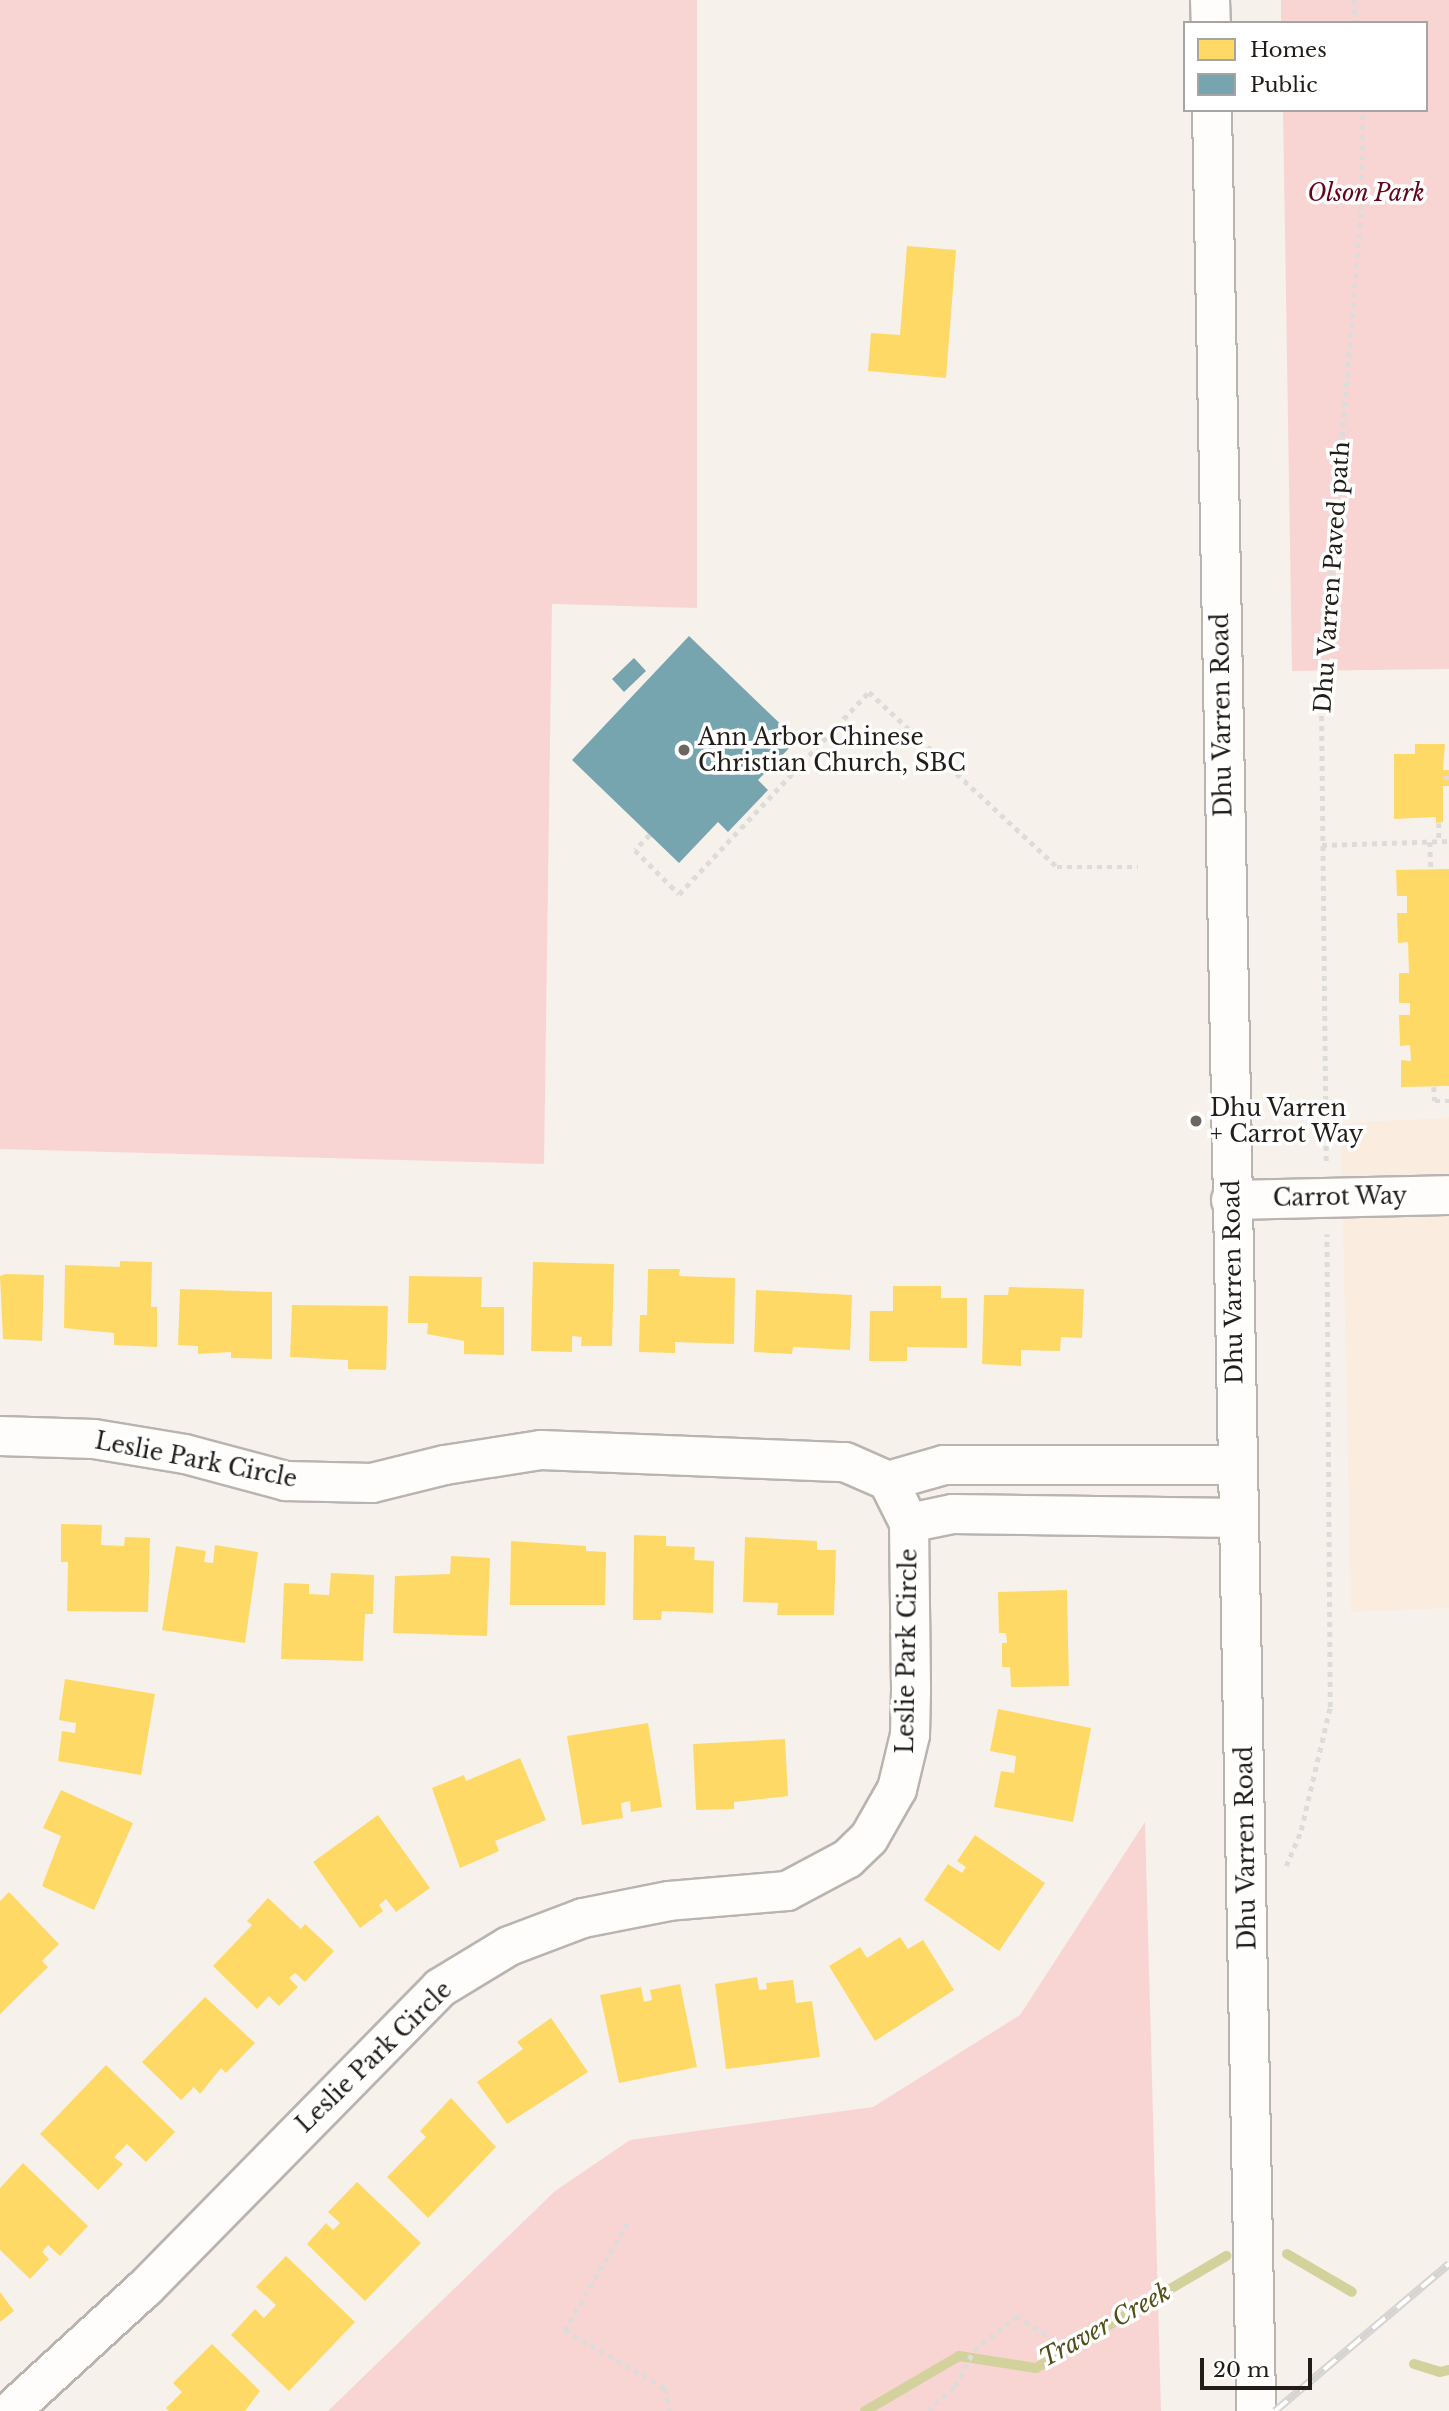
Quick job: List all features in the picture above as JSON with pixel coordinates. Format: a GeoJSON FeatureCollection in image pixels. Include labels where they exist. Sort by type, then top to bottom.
{"type":"FeatureCollection","features":[{"type":"Feature","properties":{"kind":"street"},"geometry":{"type":"LineString","coordinates":[[1210,0],[1210,21]]}},
{"type":"Feature","properties":{"kind":"street","name":"Dhu Varren Road"},"geometry":{"type":"LineString","coordinates":[[1212,112],[1255,2411]]}},
{"type":"Feature","properties":{"kind":"street","name":"Carrot Way"},"geometry":{"type":"LineString","coordinates":[[1231,1200],[1449,1195]]}},
{"type":"Feature","properties":{"kind":"street","name":"Leslie Park Circle"},"geometry":{"type":"LineString","coordinates":[[0,1436],[94,1439],[185,1454],[286,1480],[372,1483],[445,1465],[541,1450],[845,1462],[888,1481],[909,1522],[910,1735],[897,1789],[869,1838],[829,1871],[787,1891],[669,1902],[583,1918],[509,1946],[440,1988],[145,2288],[11,2411]]}},
{"type":"Feature","properties":{"kind":"street"},"geometry":{"type":"LineString","coordinates":[[888,1481],[944,1465],[1237,1465]]}},
{"type":"Feature","properties":{"kind":"street"},"geometry":{"type":"LineString","coordinates":[[1033,1515],[1034,1465]]}},
{"type":"Feature","properties":{"kind":"street","name":"Leslie Park Circle"},"geometry":{"type":"LineString","coordinates":[[909,1522],[953,1514],[1239,1518]]}},
{"type":"Feature","properties":{"kind":"path"},"geometry":{"type":"LineString","coordinates":[[1354,0],[1356,21]]}},
{"type":"Feature","properties":{"kind":"path","name":"Dhu Varren Paved path"},"geometry":{"type":"LineString","coordinates":[[1326,1171],[1322,845],[1325,605],[1361,209],[1363,112]]}},
{"type":"Feature","properties":{"kind":"path"},"geometry":{"type":"LineString","coordinates":[[650,835],[635,850],[679,894],[869,692],[1057,867],[1138,867]]}},
{"type":"Feature","properties":{"kind":"path"},"geometry":{"type":"LineString","coordinates":[[1439,823],[1439,841]]}},
{"type":"Feature","properties":{"kind":"path"},"geometry":{"type":"LineString","coordinates":[[1322,845],[1449,841]]}},
{"type":"Feature","properties":{"kind":"path"},"geometry":{"type":"LineString","coordinates":[[1430,842],[1431,870]]}},
{"type":"Feature","properties":{"kind":"path"},"geometry":{"type":"LineString","coordinates":[[1434,1087],[1436,1101],[1449,1101]]}},
{"type":"Feature","properties":{"kind":"path"},"geometry":{"type":"LineString","coordinates":[[1285,1868],[1301,1829],[1330,1707],[1326,1223]]}},
{"type":"Feature","properties":{"kind":"path"},"geometry":{"type":"LineString","coordinates":[[628,2223],[565,2330],[665,2388],[670,2411]]}},
{"type":"Feature","properties":{"kind":"path"},"geometry":{"type":"LineString","coordinates":[[928,2411],[955,2386],[974,2350],[1016,2316],[1055,2340]]}},
{"type":"Feature","properties":{"kind":"shaded area"},"geometry":{"type":"Polygon","coordinates":[[[1449,1118],[1449,1608],[1351,1612],[1341,1123],[1449,1118]]]}},
{"type":"Feature","properties":{"kind":"green space"},"geometry":{"type":"Polygon","coordinates":[[[0,0],[697,0],[697,608],[552,604],[544,1164],[0,1149],[0,0]]]}},
{"type":"Feature","properties":{"kind":"green space","name":"Olson Park"},"geometry":{"type":"Polygon","coordinates":[[[1281,0],[1449,0],[1449,669],[1292,671],[1283,112],[1428,112],[1428,21],[1281,21],[1281,0]]]}},
{"type":"Feature","properties":{"kind":"green space"},"geometry":{"type":"Polygon","coordinates":[[[1145,1822],[1161,2411],[328,2411],[555,2191],[630,2140],[873,2107],[1020,2015],[1145,1822]]]}},
{"type":"Feature","properties":{"kind":"building: Homes"},"geometry":{"type":"Polygon","coordinates":[[[907,246],[956,250],[946,378],[868,371],[871,333],[900,335],[907,246]]]}},
{"type":"Feature","properties":{"kind":"building: Homes"},"geometry":{"type":"Polygon","coordinates":[[[1415,744],[1445,744],[1443,770],[1449,770],[1449,786],[1443,786],[1443,822],[1436,823],[1436,817],[1394,819],[1394,754],[1415,754],[1415,744]]]}},
{"type":"Feature","properties":{"kind":"building: Homes"},"geometry":{"type":"Polygon","coordinates":[[[1449,869],[1449,1086],[1401,1087],[1401,1060],[1411,1061],[1410,1045],[1400,1046],[1399,1015],[1410,1015],[1410,1003],[1399,1003],[1399,973],[1409,973],[1408,942],[1398,943],[1397,913],[1407,913],[1407,896],[1397,896],[1396,870],[1449,869]]]}},
{"type":"Feature","properties":{"kind":"building: Homes"},"geometry":{"type":"Polygon","coordinates":[[[120,1261],[152,1262],[151,1307],[157,1307],[157,1347],[114,1345],[114,1333],[64,1328],[65,1265],[120,1267],[120,1261]]]}},
{"type":"Feature","properties":{"kind":"building: Homes"},"geometry":{"type":"Polygon","coordinates":[[[533,1262],[614,1264],[612,1346],[581,1346],[582,1337],[572,1336],[572,1352],[531,1351],[533,1262]]]}},
{"type":"Feature","properties":{"kind":"building: Homes"},"geometry":{"type":"Polygon","coordinates":[[[648,1269],[680,1269],[679,1276],[735,1278],[734,1344],[675,1342],[675,1353],[639,1352],[640,1315],[647,1315],[648,1269]]]}},
{"type":"Feature","properties":{"kind":"building: Homes"},"geometry":{"type":"Polygon","coordinates":[[[44,1275],[42,1341],[3,1339],[0,1276],[44,1275]]]}},
{"type":"Feature","properties":{"kind":"building: Homes"},"geometry":{"type":"Polygon","coordinates":[[[409,1276],[482,1277],[481,1307],[504,1307],[504,1355],[464,1354],[464,1341],[427,1334],[428,1323],[408,1323],[409,1276]]]}},
{"type":"Feature","properties":{"kind":"building: Homes"},"geometry":{"type":"Polygon","coordinates":[[[893,1286],[941,1286],[941,1298],[967,1298],[967,1348],[907,1347],[907,1361],[869,1361],[870,1311],[893,1311],[893,1286]]]}},
{"type":"Feature","properties":{"kind":"building: Homes"},"geometry":{"type":"Polygon","coordinates":[[[1009,1287],[1084,1289],[1082,1338],[1061,1337],[1060,1351],[1021,1350],[1021,1366],[982,1364],[984,1295],[1008,1295],[1009,1287]]]}},
{"type":"Feature","properties":{"kind":"building: Homes"},"geometry":{"type":"Polygon","coordinates":[[[180,1289],[272,1292],[272,1359],[231,1358],[231,1352],[198,1354],[198,1346],[178,1345],[180,1289]]]}},
{"type":"Feature","properties":{"kind":"building: Homes"},"geometry":{"type":"Polygon","coordinates":[[[756,1290],[852,1295],[850,1350],[793,1347],[792,1354],[754,1352],[756,1290]]]}},
{"type":"Feature","properties":{"kind":"building: Homes"},"geometry":{"type":"Polygon","coordinates":[[[292,1305],[388,1306],[386,1370],[348,1369],[348,1360],[290,1357],[292,1305]]]}},
{"type":"Feature","properties":{"kind":"building: Homes"},"geometry":{"type":"Polygon","coordinates":[[[61,1524],[102,1525],[101,1545],[124,1546],[125,1537],[150,1538],[148,1612],[67,1611],[68,1562],[61,1562],[61,1524]]]}},
{"type":"Feature","properties":{"kind":"building: Homes"},"geometry":{"type":"Polygon","coordinates":[[[634,1535],[666,1536],[666,1546],[695,1547],[694,1560],[714,1561],[713,1613],[662,1611],[661,1620],[633,1620],[634,1535]]]}},
{"type":"Feature","properties":{"kind":"building: Homes"},"geometry":{"type":"Polygon","coordinates":[[[745,1537],[817,1541],[817,1550],[836,1550],[834,1615],[777,1615],[778,1603],[743,1602],[745,1537]]]}},
{"type":"Feature","properties":{"kind":"building: Homes"},"geometry":{"type":"Polygon","coordinates":[[[511,1541],[586,1546],[586,1551],[606,1552],[605,1605],[510,1605],[511,1541]]]}},
{"type":"Feature","properties":{"kind":"building: Homes"},"geometry":{"type":"Polygon","coordinates":[[[215,1545],[258,1552],[245,1643],[162,1630],[176,1546],[206,1551],[204,1562],[213,1563],[215,1545]]]}},
{"type":"Feature","properties":{"kind":"building: Homes"},"geometry":{"type":"Polygon","coordinates":[[[451,1556],[490,1558],[487,1636],[393,1633],[395,1576],[450,1574],[451,1556]]]}},
{"type":"Feature","properties":{"kind":"building: Homes"},"geometry":{"type":"Polygon","coordinates":[[[331,1573],[374,1575],[373,1614],[365,1614],[363,1661],[281,1659],[284,1583],[309,1584],[309,1594],[329,1595],[331,1573]]]}},
{"type":"Feature","properties":{"kind":"building: Homes"},"geometry":{"type":"Polygon","coordinates":[[[1067,1590],[1069,1686],[1011,1687],[1010,1667],[1002,1667],[1002,1643],[1007,1643],[1006,1633],[999,1633],[998,1592],[1067,1590]]]}},
{"type":"Feature","properties":{"kind":"building: Homes"},"geometry":{"type":"Polygon","coordinates":[[[65,1679],[155,1694],[141,1775],[58,1761],[62,1731],[75,1733],[76,1723],[59,1720],[65,1679]]]}},
{"type":"Feature","properties":{"kind":"building: Homes"},"geometry":{"type":"Polygon","coordinates":[[[998,1709],[1091,1728],[1073,1822],[994,1807],[1001,1771],[1014,1773],[1016,1756],[990,1751],[998,1709]]]}},
{"type":"Feature","properties":{"kind":"building: Homes"},"geometry":{"type":"Polygon","coordinates":[[[648,1723],[662,1807],[631,1812],[630,1801],[621,1803],[623,1818],[582,1825],[567,1736],[648,1723]]]}},
{"type":"Feature","properties":{"kind":"building: Homes"},"geometry":{"type":"Polygon","coordinates":[[[785,1739],[788,1796],[734,1802],[734,1809],[696,1810],[693,1744],[785,1739]]]}},
{"type":"Feature","properties":{"kind":"building: Homes"},"geometry":{"type":"Polygon","coordinates":[[[520,1758],[546,1820],[495,1841],[499,1851],[460,1868],[432,1788],[464,1775],[466,1781],[520,1758]]]}},
{"type":"Feature","properties":{"kind":"building: Homes"},"geometry":{"type":"Polygon","coordinates":[[[61,1790],[133,1823],[94,1910],[42,1886],[61,1836],[43,1828],[61,1790]]]}},
{"type":"Feature","properties":{"kind":"building: Homes"},"geometry":{"type":"Polygon","coordinates":[[[378,1815],[430,1888],[396,1912],[386,1899],[379,1905],[383,1911],[360,1928],[313,1862],[378,1815]]]}},
{"type":"Feature","properties":{"kind":"building: Homes"},"geometry":{"type":"Polygon","coordinates":[[[975,1835],[1045,1883],[999,1951],[924,1900],[948,1864],[962,1873],[966,1867],[957,1861],[975,1835]]]}},
{"type":"Feature","properties":{"kind":"building: Homes"},"geometry":{"type":"Polygon","coordinates":[[[9,1892],[59,1944],[42,1961],[48,1967],[0,2014],[0,1901],[9,1892]]]}},
{"type":"Feature","properties":{"kind":"building: Homes"},"geometry":{"type":"Polygon","coordinates":[[[268,1898],[301,1929],[305,1924],[334,1951],[305,1982],[295,1973],[289,1978],[298,1987],[279,2006],[269,1996],[257,2009],[213,1966],[252,1925],[247,1921],[268,1898]]]}},
{"type":"Feature","properties":{"kind":"building: Homes"},"geometry":{"type":"Polygon","coordinates":[[[900,1937],[908,1949],[923,1940],[954,1990],[875,2041],[829,1966],[860,1947],[867,1958],[900,1937]]]}},
{"type":"Feature","properties":{"kind":"building: Homes"},"geometry":{"type":"Polygon","coordinates":[[[757,1977],[759,1990],[767,1989],[766,1983],[793,1980],[796,2003],[812,2001],[820,2057],[726,2069],[715,1984],[757,1977]]]}},
{"type":"Feature","properties":{"kind":"building: Homes"},"geometry":{"type":"Polygon","coordinates":[[[680,1984],[697,2067],[619,2083],[600,1995],[641,1987],[644,2002],[652,2000],[650,1990],[680,1984]]]}},
{"type":"Feature","properties":{"kind":"building: Homes"},"geometry":{"type":"Polygon","coordinates":[[[205,1997],[255,2043],[226,2073],[221,2068],[200,2094],[194,2087],[181,2100],[142,2062],[205,1997]]]}},
{"type":"Feature","properties":{"kind":"building: Homes"},"geometry":{"type":"Polygon","coordinates":[[[551,2018],[588,2072],[507,2124],[477,2082],[523,2049],[517,2042],[551,2018]]]}},
{"type":"Feature","properties":{"kind":"building: Homes"},"geometry":{"type":"Polygon","coordinates":[[[106,2065],[175,2132],[146,2162],[127,2144],[114,2157],[123,2164],[98,2190],[40,2134],[106,2065]]]}},
{"type":"Feature","properties":{"kind":"building: Homes"},"geometry":{"type":"Polygon","coordinates":[[[451,2098],[496,2147],[428,2218],[387,2177],[426,2137],[420,2131],[451,2098]]]}},
{"type":"Feature","properties":{"kind":"building: Homes"},"geometry":{"type":"Polygon","coordinates":[[[23,2163],[88,2226],[60,2256],[48,2245],[42,2252],[49,2259],[30,2279],[0,2250],[0,2188],[23,2163]]]}},
{"type":"Feature","properties":{"kind":"building: Homes"},"geometry":{"type":"Polygon","coordinates":[[[357,2182],[421,2243],[365,2301],[307,2244],[326,2223],[333,2230],[340,2223],[328,2212],[357,2182]]]}},
{"type":"Feature","properties":{"kind":"building: Homes"},"geometry":{"type":"Polygon","coordinates":[[[286,2256],[355,2322],[289,2391],[231,2335],[255,2309],[264,2318],[276,2305],[256,2287],[286,2256]]]}},
{"type":"Feature","properties":{"kind":"building: Homes"},"geometry":{"type":"Polygon","coordinates":[[[0,2292],[14,2311],[0,2322],[0,2292]]]}},
{"type":"Feature","properties":{"kind":"building: Homes"},"geometry":{"type":"Polygon","coordinates":[[[212,2344],[260,2391],[245,2411],[169,2411],[166,2408],[182,2392],[173,2383],[212,2344]]]}},
{"type":"Feature","properties":{"kind":"building: Public","name":"Ann Arbor Chinese Christian Church, SBC"},"geometry":{"type":"Polygon","coordinates":[[[689,636],[797,740],[758,780],[768,790],[728,832],[718,822],[679,863],[572,760],[689,636]]]}},
{"type":"Feature","properties":{"kind":"building: Public"},"geometry":{"type":"Polygon","coordinates":[[[634,658],[646,671],[624,692],[612,679],[634,658]]]}},
{"type":"Feature","properties":{"kind":"waterway","name":"Traver Creek"},"geometry":{"type":"LineString","coordinates":[[1287,2254],[1352,2292]]}},
{"type":"Feature","properties":{"kind":"waterway","name":"Traver Creek"},"geometry":{"type":"LineString","coordinates":[[865,2411],[959,2356],[1036,2368],[1226,2256]]}},
{"type":"Feature","properties":{"kind":"waterway","name":"Traver Creek"},"geometry":{"type":"LineString","coordinates":[[1414,2364],[1440,2372],[1449,2370]]}},
{"type":"Feature","properties":{"kind":"railway"},"geometry":{"type":"LineString","coordinates":[[1275,2411],[1449,2264]]}},
{"type":"Feature","properties":{"kind":"place","name":"Ann Arbor Chinese Christian Church, SBC"},"geometry":{"type":"Point","coordinates":[684,750]}},
{"type":"Feature","properties":{"kind":"place","name":"Dhu Varren + Carrot Way"},"geometry":{"type":"Point","coordinates":[1196,1121]}}]}
